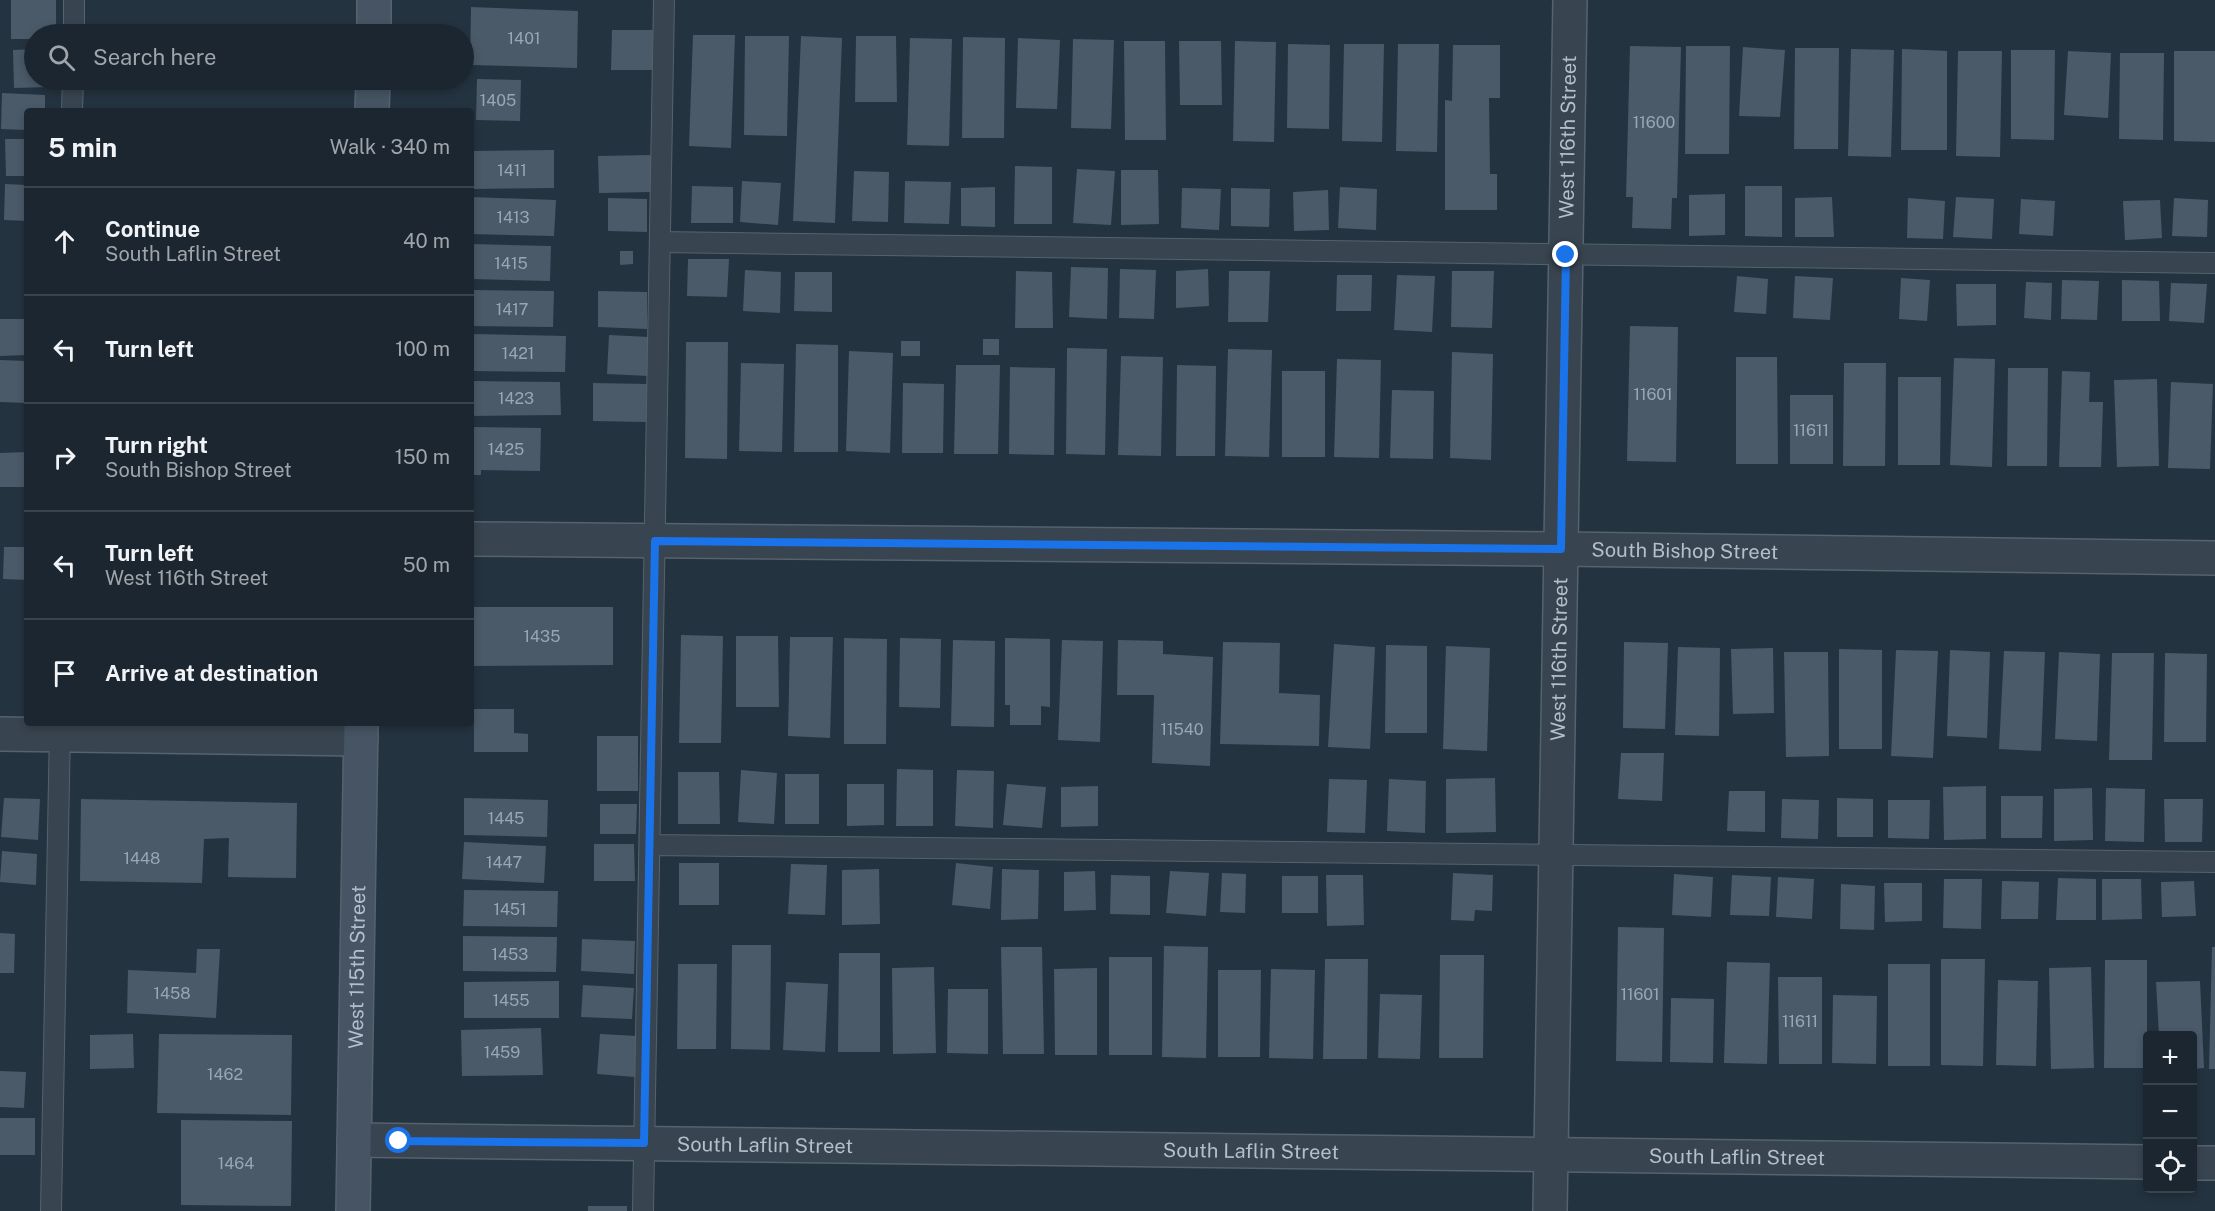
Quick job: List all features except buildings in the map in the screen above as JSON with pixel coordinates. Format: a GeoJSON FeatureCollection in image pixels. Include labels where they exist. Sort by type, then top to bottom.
{"type":"FeatureCollection","features":[{"type":"Feature","properties":{"kind":"street"},"geometry":{"type":"LineString","coordinates":[[374,0],[374,24]]}},
{"type":"Feature","properties":{"kind":"street","name":"West 116th Street"},"geometry":{"type":"LineString","coordinates":[[1550,1211],[1570,0]]}},
{"type":"Feature","properties":{"kind":"street"},"geometry":{"type":"LineString","coordinates":[[372,108],[373,90]]}},
{"type":"Feature","properties":{"kind":"street","name":"South Bishop Street"},"geometry":{"type":"LineString","coordinates":[[474,539],[1561,549],[2215,558]]}},
{"type":"Feature","properties":{"kind":"street"},"geometry":{"type":"LineString","coordinates":[[0,734],[60,729],[361,731]]}},
{"type":"Feature","properties":{"kind":"street","name":"West 115th Street"},"geometry":{"type":"LineString","coordinates":[[353,1211],[361,731]]}},
{"type":"Feature","properties":{"kind":"street","name":"South Laflin Street"},"geometry":{"type":"LineString","coordinates":[[354,1140],[2143,1162]]}},
{"type":"Feature","properties":{"kind":"street"},"geometry":{"type":"LineString","coordinates":[[2197,1163],[2215,1163]]}},
{"type":"Feature","properties":{"kind":"lane"},"geometry":{"type":"LineString","coordinates":[[74,24],[75,0]]}},
{"type":"Feature","properties":{"kind":"lane"},"geometry":{"type":"LineString","coordinates":[[643,1211],[664,0]]}},
{"type":"Feature","properties":{"kind":"lane"},"geometry":{"type":"LineString","coordinates":[[72,108],[73,90]]}},
{"type":"Feature","properties":{"kind":"lane"},"geometry":{"type":"LineString","coordinates":[[660,242],[2215,263]]}},
{"type":"Feature","properties":{"kind":"lane"},"geometry":{"type":"LineString","coordinates":[[51,1211],[60,729]]}},
{"type":"Feature","properties":{"kind":"lane"},"geometry":{"type":"LineString","coordinates":[[650,845],[2215,862]]}},
{"type":"Feature","properties":{"kind":"route"},"geometry":{"type":"LineString","coordinates":[[399,1141],[644,1143],[655,541],[1561,549],[1566,255]]}}]}
